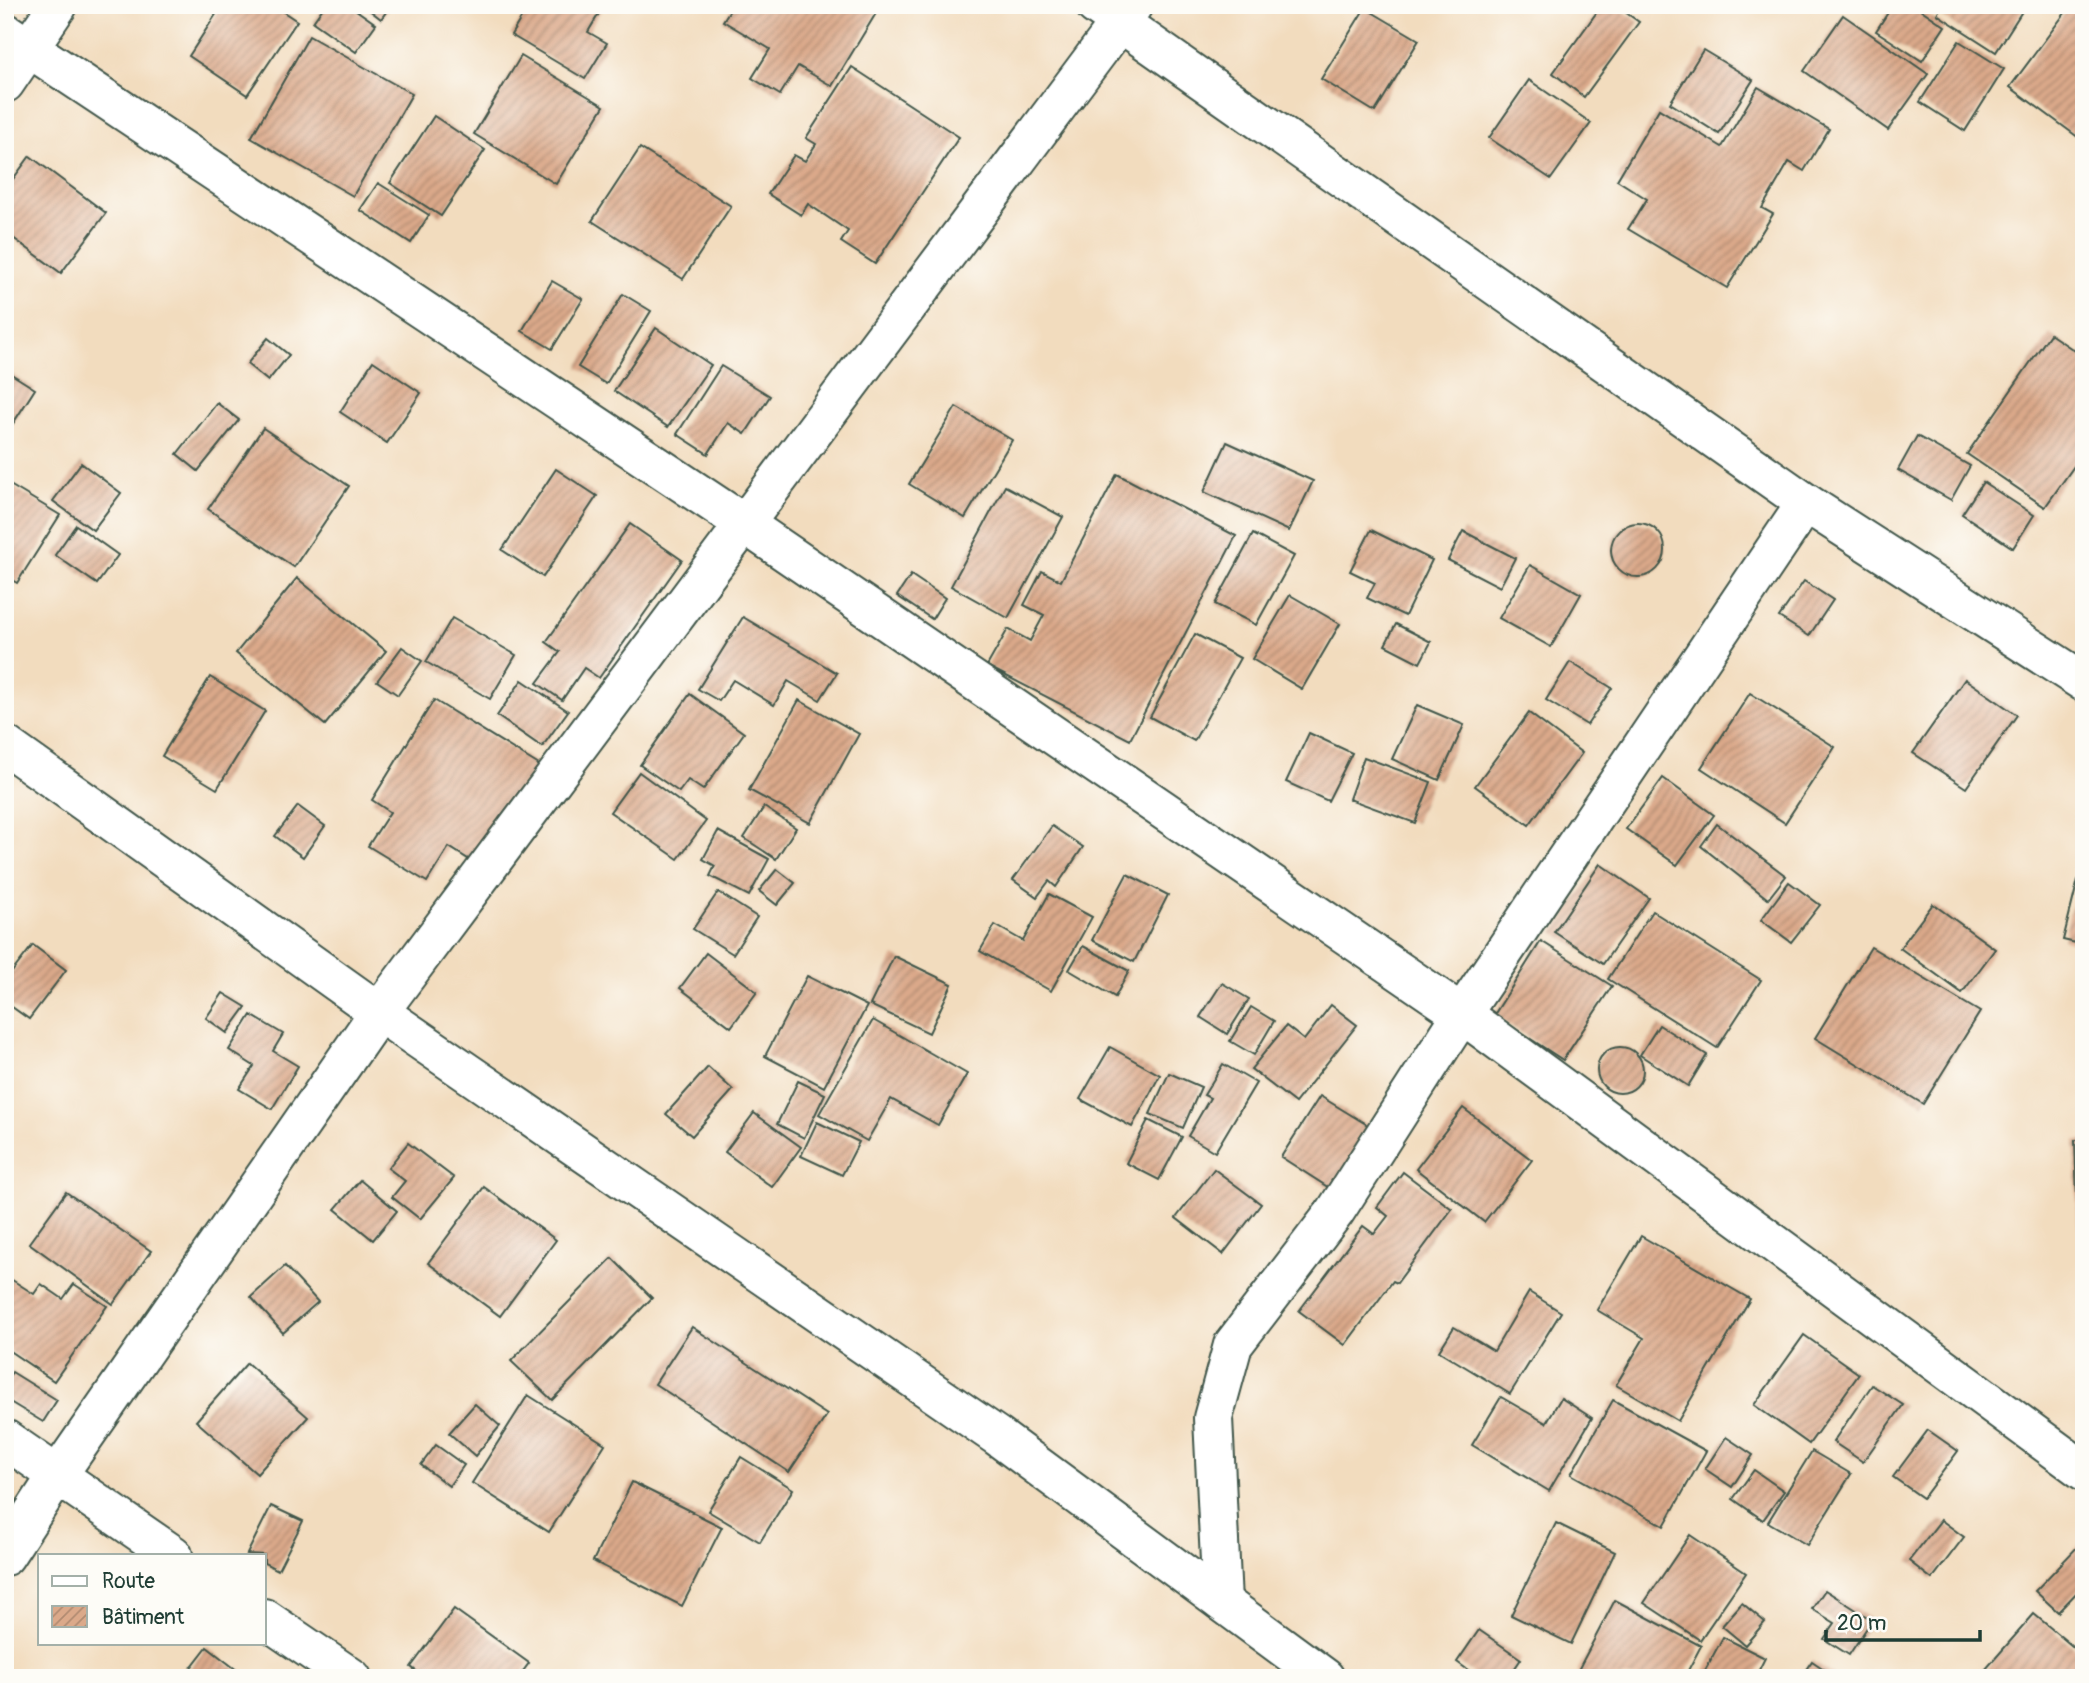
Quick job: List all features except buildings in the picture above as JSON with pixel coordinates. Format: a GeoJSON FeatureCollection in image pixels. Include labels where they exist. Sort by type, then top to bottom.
{"type":"FeatureCollection","features":[{"type":"Feature","properties":{"kind":"street"},"geometry":{"type":"LineString","coordinates":[[5,83],[18,41],[58,5]]}},
{"type":"Feature","properties":{"kind":"street"},"geometry":{"type":"LineString","coordinates":[[5,1556],[57,1476],[379,1012],[743,523],[1117,11],[1806,503],[2084,682]]}},
{"type":"Feature","properties":{"kind":"street"},"geometry":{"type":"LineString","coordinates":[[18,41],[743,523],[1462,1014],[2084,1471]]}},
{"type":"Feature","properties":{"kind":"street"},"geometry":{"type":"LineString","coordinates":[[1222,1602],[1213,1418],[1233,1345],[1335,1212],[1462,1014],[1806,503]]}},
{"type":"Feature","properties":{"kind":"street"},"geometry":{"type":"LineString","coordinates":[[5,745],[379,1012],[998,1436],[1325,1678]]}},
{"type":"Feature","properties":{"kind":"street"},"geometry":{"type":"LineString","coordinates":[[5,1439],[172,1554]]}},
{"type":"Feature","properties":{"kind":"street"},"geometry":{"type":"LineString","coordinates":[[266,1619],[352,1678]]}}]}
